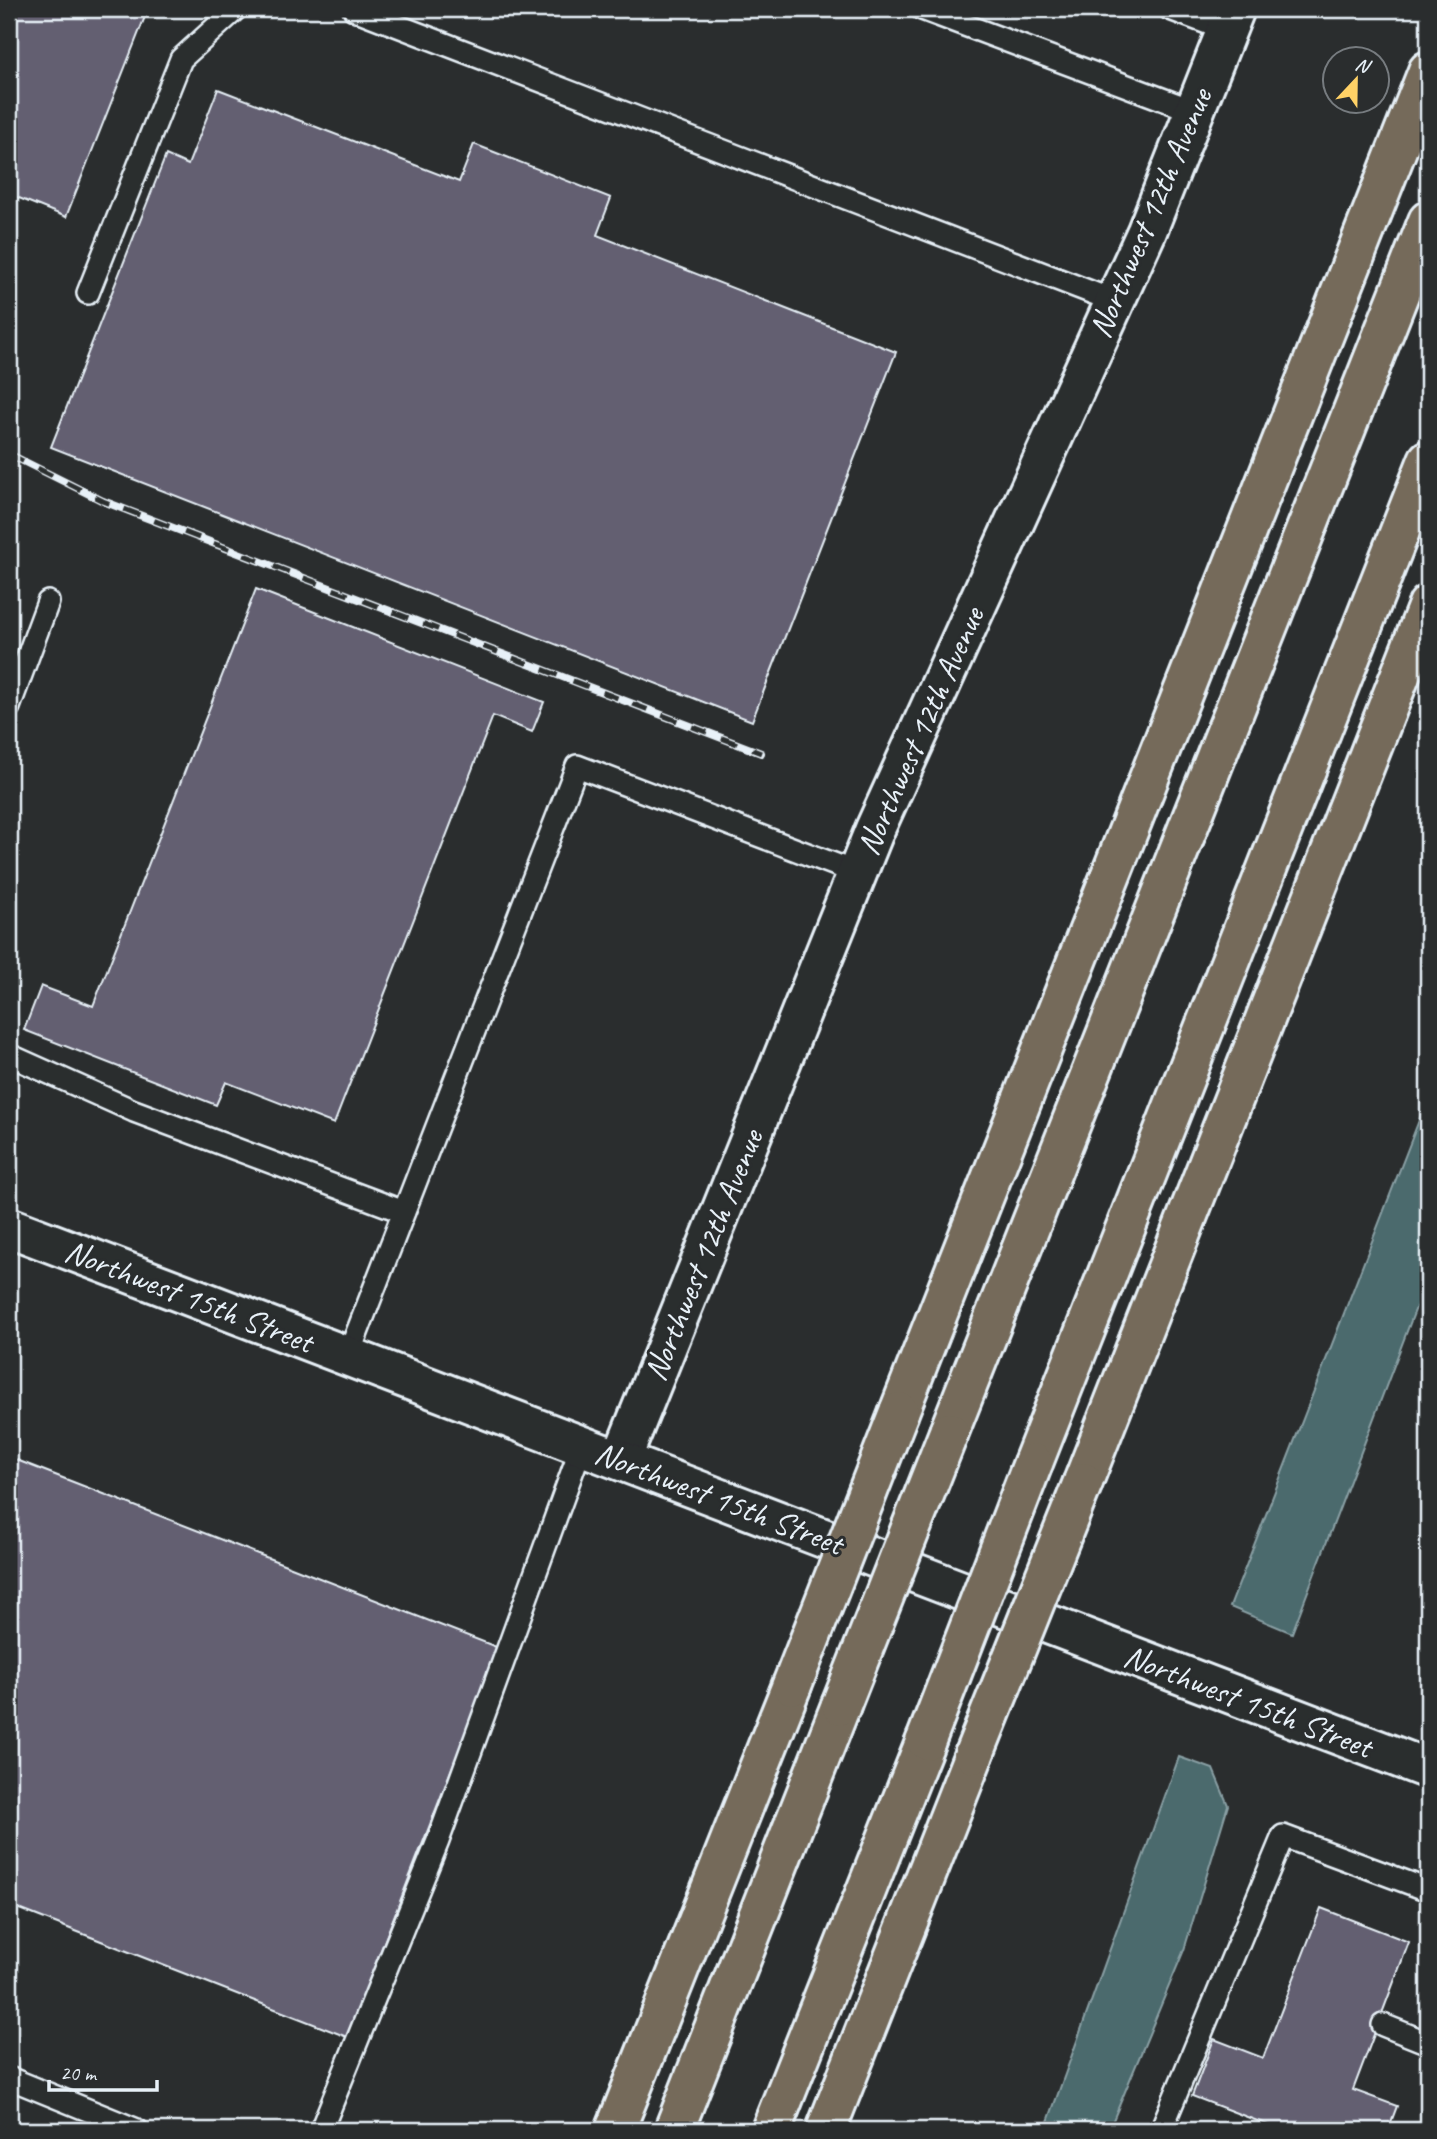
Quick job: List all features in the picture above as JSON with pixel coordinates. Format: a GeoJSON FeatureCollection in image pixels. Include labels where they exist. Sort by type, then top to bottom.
{"type":"FeatureCollection","features":[{"type":"Feature","properties":{"kind":"highway"},"geometry":{"type":"LineString","coordinates":[[615,2130],[1428,71]]}},
{"type":"Feature","properties":{"kind":"highway"},"geometry":{"type":"LineString","coordinates":[[674,2130],[1428,221]]}},
{"type":"Feature","properties":{"kind":"highway"},"geometry":{"type":"LineString","coordinates":[[771,2130],[1428,460]]}},
{"type":"Feature","properties":{"kind":"highway"},"geometry":{"type":"LineString","coordinates":[[826,2130],[1428,605]]}},
{"type":"Feature","properties":{"kind":"street","name":"Northwest 12th Avenue"},"geometry":{"type":"LineString","coordinates":[[621,1460],[874,829],[1147,231],[1231,20]]}},
{"type":"Feature","properties":{"kind":"street","name":"Northwest 15th Street"},"geometry":{"type":"LineString","coordinates":[[9,1227],[1428,1769]]}},
{"type":"Feature","properties":{"kind":"lane"},"geometry":{"type":"LineString","coordinates":[[88,293],[181,59],[236,9]]}},
{"type":"Feature","properties":{"kind":"lane"},"geometry":{"type":"LineString","coordinates":[[354,9],[1114,301]]}},
{"type":"Feature","properties":{"kind":"lane"},"geometry":{"type":"LineString","coordinates":[[922,9],[1194,111]]}},
{"type":"Feature","properties":{"kind":"lane"},"geometry":{"type":"LineString","coordinates":[[1170,9],[1231,20]]}},
{"type":"Feature","properties":{"kind":"lane"},"geometry":{"type":"LineString","coordinates":[[9,707],[48,602]]}},
{"type":"Feature","properties":{"kind":"lane"},"geometry":{"type":"LineString","coordinates":[[348,1356],[577,766],[857,873]]}},
{"type":"Feature","properties":{"kind":"lane"},"geometry":{"type":"LineString","coordinates":[[9,1055],[134,1111],[404,1212]]}},
{"type":"Feature","properties":{"kind":"lane"},"geometry":{"type":"LineString","coordinates":[[321,2130],[438,1841],[582,1445]]}},
{"type":"Feature","properties":{"kind":"lane"},"geometry":{"type":"LineString","coordinates":[[1167,2130],[1164,2123],[1283,1836],[1428,1891]]}},
{"type":"Feature","properties":{"kind":"lane"},"geometry":{"type":"LineString","coordinates":[[1383,2025],[1428,2043]]}},
{"type":"Feature","properties":{"kind":"lane"},"geometry":{"type":"LineString","coordinates":[[9,2078],[137,2130]]}},
{"type":"Feature","properties":{"kind":"water"},"geometry":{"type":"Polygon","coordinates":[[[1428,1097],[1428,1276],[1292,1633],[1230,1607],[1428,1097]]]}},
{"type":"Feature","properties":{"kind":"water"},"geometry":{"type":"Polygon","coordinates":[[[1179,1757],[1213,1769],[1228,1805],[1184,1950],[1109,2130],[1045,2130],[1179,1757]]]}},
{"type":"Feature","properties":{"kind":"building"},"geometry":{"type":"Polygon","coordinates":[[[9,9],[148,9],[66,217],[9,194],[9,9]]]}},
{"type":"Feature","properties":{"kind":"building"},"geometry":{"type":"Polygon","coordinates":[[[218,89],[459,182],[474,144],[611,198],[597,235],[896,352],[752,721],[51,447],[166,155],[188,165],[218,89]]]}},
{"type":"Feature","properties":{"kind":"building"},"geometry":{"type":"Polygon","coordinates":[[[256,589],[544,702],[532,732],[493,716],[334,1124],[226,1082],[216,1105],[24,1030],[41,986],[93,1006],[256,589]]]}},
{"type":"Feature","properties":{"kind":"building"},"geometry":{"type":"Polygon","coordinates":[[[9,1457],[499,1648],[347,2037],[9,1905],[9,1457]]]}},
{"type":"Feature","properties":{"kind":"building"},"geometry":{"type":"Polygon","coordinates":[[[1321,1908],[1409,1942],[1353,2090],[1397,2106],[1388,2130],[1281,2130],[1192,2096],[1214,2039],[1263,2058],[1321,1908]]]}},
{"type":"Feature","properties":{"kind":"railway"},"geometry":{"type":"LineString","coordinates":[[9,454],[103,501],[761,753]]}}]}
